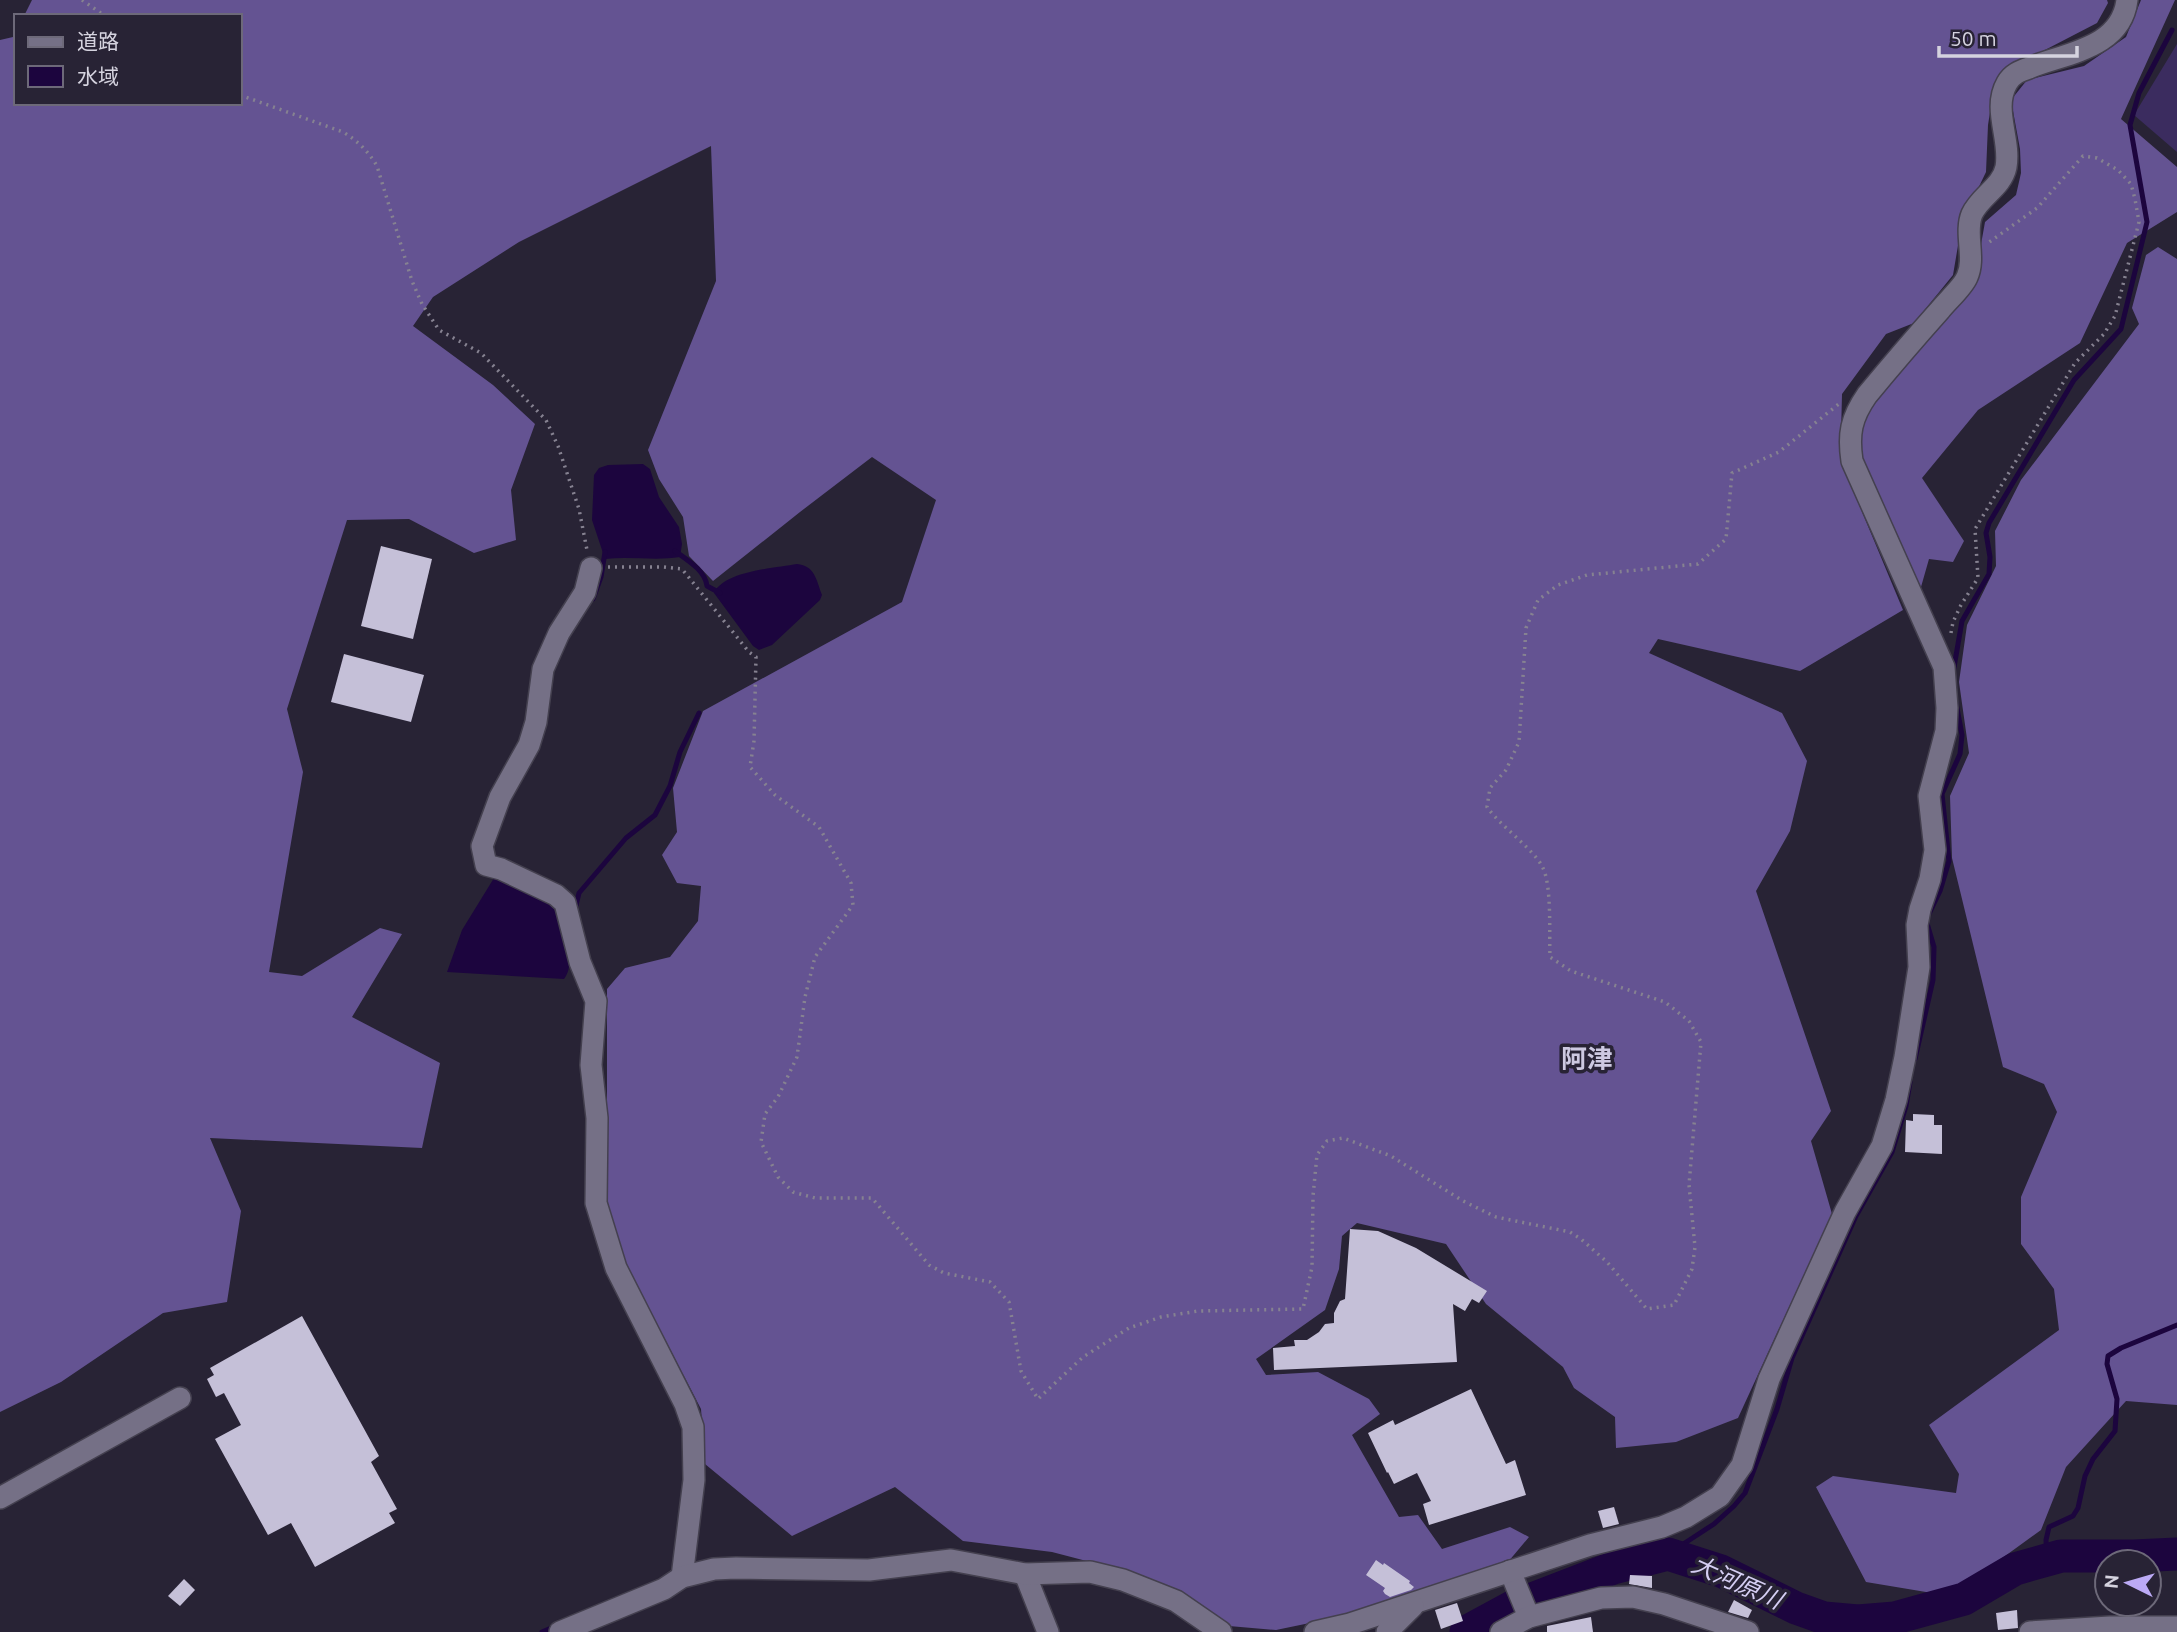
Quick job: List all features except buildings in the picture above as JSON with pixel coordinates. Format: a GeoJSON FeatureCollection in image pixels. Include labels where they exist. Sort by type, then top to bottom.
{"type":"FeatureCollection","features":[{"type":"Feature","properties":{"kind":"street"},"geometry":{"type":"LineString","coordinates":[[1315,1632],[1350,1624],[1590,1545],[1662,1527],[1686,1517],[1720,1496],[1742,1465],[1769,1379],[1845,1212],[1882,1146],[1905,1057],[1919,967],[1917,925],[1935,850],[1929,796],[1946,731],[1944,667],[1852,461],[1851,427],[1857,410],[1867,395],[1967,277],[1969,224],[1972,213],[1999,181],[2006,168],[2001,120],[2002,99],[2007,83],[2016,73],[2086,49],[2107,38],[2120,22],[2127,0]]}},
{"type":"Feature","properties":{"kind":"street"},"geometry":{"type":"LineString","coordinates":[[598,567],[559,633],[543,668],[537,722],[529,745],[500,797],[482,846],[486,865],[501,869],[556,895],[565,903],[580,962],[596,1001],[591,1065],[597,1118],[596,1203],[616,1268],[685,1404],[693,1427],[694,1480],[682,1577]]}},
{"type":"Feature","properties":{"kind":"street"},"geometry":{"type":"LineString","coordinates":[[0,1498],[180,1398]]}},
{"type":"Feature","properties":{"kind":"street"},"geometry":{"type":"LineString","coordinates":[[560,1632],[664,1589],[682,1577],[714,1569],[736,1567],[869,1570],[951,1560],[1025,1574],[1090,1572],[1123,1580],[1176,1601],[1221,1632]]}},
{"type":"Feature","properties":{"kind":"street"},"geometry":{"type":"LineString","coordinates":[[1510,1571],[1524,1606]]}},
{"type":"Feature","properties":{"kind":"street"},"geometry":{"type":"LineString","coordinates":[[1025,1574],[1048,1632]]}},
{"type":"Feature","properties":{"kind":"street"},"geometry":{"type":"LineString","coordinates":[[1501,1632],[1524,1606],[1633,1597],[1664,1604],[1748,1632]]}},
{"type":"Feature","properties":{"kind":"street"},"geometry":{"type":"LineString","coordinates":[[1387,1632],[1417,1602]]}},
{"type":"Feature","properties":{"kind":"street"},"geometry":{"type":"LineString","coordinates":[[2031,1632],[2110,1627],[2177,1627]]}},
{"type":"Feature","properties":{"kind":"path"},"geometry":{"type":"LineString","coordinates":[[82,0],[102,14]]}},
{"type":"Feature","properties":{"kind":"path"},"geometry":{"type":"LineString","coordinates":[[242,96],[343,132],[368,152],[377,166],[412,281],[422,304],[439,330],[481,353],[546,420],[558,446],[598,567],[681,569],[756,657],[754,741],[750,767],[775,795],[820,827],[851,883],[853,905],[815,957],[805,997],[797,1057],[779,1097],[765,1114],[761,1142],[778,1177],[793,1192],[815,1198],[872,1198],[929,1265],[944,1273],[990,1282],[1009,1301],[1021,1371],[1038,1399],[1083,1357],[1129,1328],[1161,1317],[1198,1311],[1303,1308],[1312,1267],[1313,1196],[1317,1154],[1327,1141],[1343,1138],[1391,1156],[1496,1217],[1570,1232],[1607,1262],[1647,1309],[1674,1305],[1692,1269],[1695,1247],[1689,1185],[1701,1042],[1689,1021],[1665,1002],[1571,971],[1550,957],[1548,895],[1544,869],[1534,856],[1497,822],[1486,807],[1490,788],[1506,770],[1519,742],[1526,628],[1538,600],[1558,585],[1587,575],[1698,564],[1726,539],[1732,473],[1779,452],[1847,398]]}},
{"type":"Feature","properties":{"kind":"path"},"geometry":{"type":"LineString","coordinates":[[1951,635],[1952,622],[1978,578],[1975,529],[2075,363],[2104,334],[2115,316],[2139,222],[2131,184],[2118,170],[2097,158],[2083,156],[2037,208],[1983,247],[1970,250]]}},
{"type":"Feature","properties":{"kind":"shaded area"},"geometry":{"type":"Polygon","coordinates":[[[32,0],[2107,0],[2108,3],[2097,23],[2006,68],[1993,93],[1988,125],[1986,172],[1962,222],[1953,275],[1914,323],[1886,334],[1842,394],[1841,435],[1850,483],[1903,610],[1800,671],[1658,639],[1649,653],[1782,713],[1807,761],[1790,831],[1756,891],[1831,1111],[1811,1141],[1832,1214],[1738,1418],[1676,1442],[1616,1448],[1615,1417],[1574,1388],[1563,1367],[1486,1304],[1446,1244],[1357,1223],[1342,1236],[1339,1269],[1325,1310],[1256,1359],[1266,1375],[1318,1372],[1369,1399],[1380,1414],[1352,1435],[1399,1517],[1418,1515],[1442,1549],[1510,1527],[1529,1537],[1508,1562],[1358,1613],[1276,1630],[1229,1626],[1144,1576],[1052,1552],[963,1541],[895,1487],[792,1536],[705,1464],[701,1409],[607,1228],[607,989],[625,968],[670,957],[698,921],[701,886],[677,883],[662,855],[677,832],[673,788],[703,711],[902,602],[936,500],[872,457],[713,581],[689,556],[683,517],[659,479],[648,450],[716,281],[711,146],[519,242],[433,297],[413,326],[493,385],[535,424],[511,490],[516,540],[474,553],[409,519],[347,520],[287,709],[303,772],[269,972],[302,976],[380,928],[402,934],[352,1017],[440,1063],[422,1148],[210,1138],[241,1211],[227,1302],[163,1313],[61,1382],[0,1412],[0,40],[14,35],[14,105],[242,105],[242,14],[25,14],[32,0]]]}},
{"type":"Feature","properties":{"kind":"shaded area"},"geometry":{"type":"Polygon","coordinates":[[[2141,0],[2175,0],[2121,119],[2177,167],[2177,212],[2127,243],[2080,343],[1978,410],[1922,478],[1964,541],[1953,562],[1929,559],[1919,594],[1858,459],[1859,431],[1866,410],[1975,278],[1985,222],[2016,195],[2021,173],[2020,149],[2011,100],[2027,80],[2084,66],[2126,37],[2141,0]]]}},
{"type":"Feature","properties":{"kind":"shaded area"},"geometry":{"type":"Polygon","coordinates":[[[2177,44],[2177,152],[2134,115],[2177,44]]]}},
{"type":"Feature","properties":{"kind":"shaded area"},"geometry":{"type":"Polygon","coordinates":[[[2158,247],[2177,259],[2177,1405],[2126,1401],[2066,1467],[2041,1530],[1950,1596],[1866,1582],[1816,1487],[1833,1476],[1956,1493],[1959,1474],[1929,1425],[2059,1330],[2054,1289],[2021,1244],[2021,1197],[2057,1112],[2044,1084],[2003,1067],[1952,858],[1950,796],[1969,753],[1959,682],[1967,625],[1996,566],[1995,531],[2021,480],[2139,324],[2132,308],[2146,255],[2158,247]]]}},
{"type":"Feature","properties":{"kind":"water"},"geometry":{"type":"Polygon","coordinates":[[[643,464],[650,469],[659,497],[679,527],[682,544],[680,557],[605,559],[592,520],[594,475],[599,468],[608,465],[643,464]]]}},
{"type":"Feature","properties":{"kind":"water"},"geometry":{"type":"Polygon","coordinates":[[[797,564],[808,567],[814,574],[822,595],[820,600],[772,645],[759,650],[753,646],[714,593],[728,580],[739,575],[797,564]]]}},
{"type":"Feature","properties":{"kind":"water"},"geometry":{"type":"Polygon","coordinates":[[[494,878],[507,880],[560,906],[570,954],[568,972],[564,979],[447,972],[462,930],[494,878]]]}},
{"type":"Feature","properties":{"kind":"waterway"},"geometry":{"type":"LineString","coordinates":[[1953,673],[1962,621],[1989,574],[1990,557],[1986,533],[1989,523],[2074,380],[2121,329],[2147,222],[2130,125],[2139,93],[2172,30]]}},
{"type":"Feature","properties":{"kind":"waterway"},"geometry":{"type":"LineString","coordinates":[[675,551],[699,570],[707,586],[720,593]]}},
{"type":"Feature","properties":{"kind":"waterway"},"geometry":{"type":"LineString","coordinates":[[593,599],[601,577],[605,552]]}},
{"type":"Feature","properties":{"kind":"waterway"},"geometry":{"type":"LineString","coordinates":[[1915,1059],[1933,980],[1934,947],[1926,920],[1940,891],[1949,861],[1942,794],[1960,754],[1962,735],[1956,703]]}},
{"type":"Feature","properties":{"kind":"waterway"},"geometry":{"type":"LineString","coordinates":[[575,910],[579,893],[626,838],[655,815],[670,786],[680,752],[699,713]]}},
{"type":"Feature","properties":{"kind":"waterway"},"geometry":{"type":"LineString","coordinates":[[1668,1554],[1714,1524],[1745,1493],[1777,1409],[1792,1358],[1856,1216],[1892,1152],[1906,1106],[1910,1082]]}},
{"type":"Feature","properties":{"kind":"waterway"},"geometry":{"type":"LineString","coordinates":[[2047,1560],[2046,1540],[2049,1527],[2073,1516],[2093,1459],[2115,1431],[2117,1399],[2107,1364],[2108,1356],[2177,1325]]}},
{"type":"Feature","properties":{"kind":"waterway","name":"大河原川"},"geometry":{"type":"LineString","coordinates":[[1466,1632],[1514,1606],[1613,1568],[1668,1554],[1721,1571],[1796,1608],[1824,1618],[1858,1621],[1895,1618],[1964,1599],[2015,1569],[2061,1556],[2177,1554]]}},
{"type":"Feature","properties":{"kind":"waterway"},"geometry":{"type":"LineString","coordinates":[[542,1632],[556,1626]]}},
{"type":"Feature","properties":{"kind":"district","name":"阿津"},"geometry":{"type":"Point","coordinates":[1587,1058]}}]}
